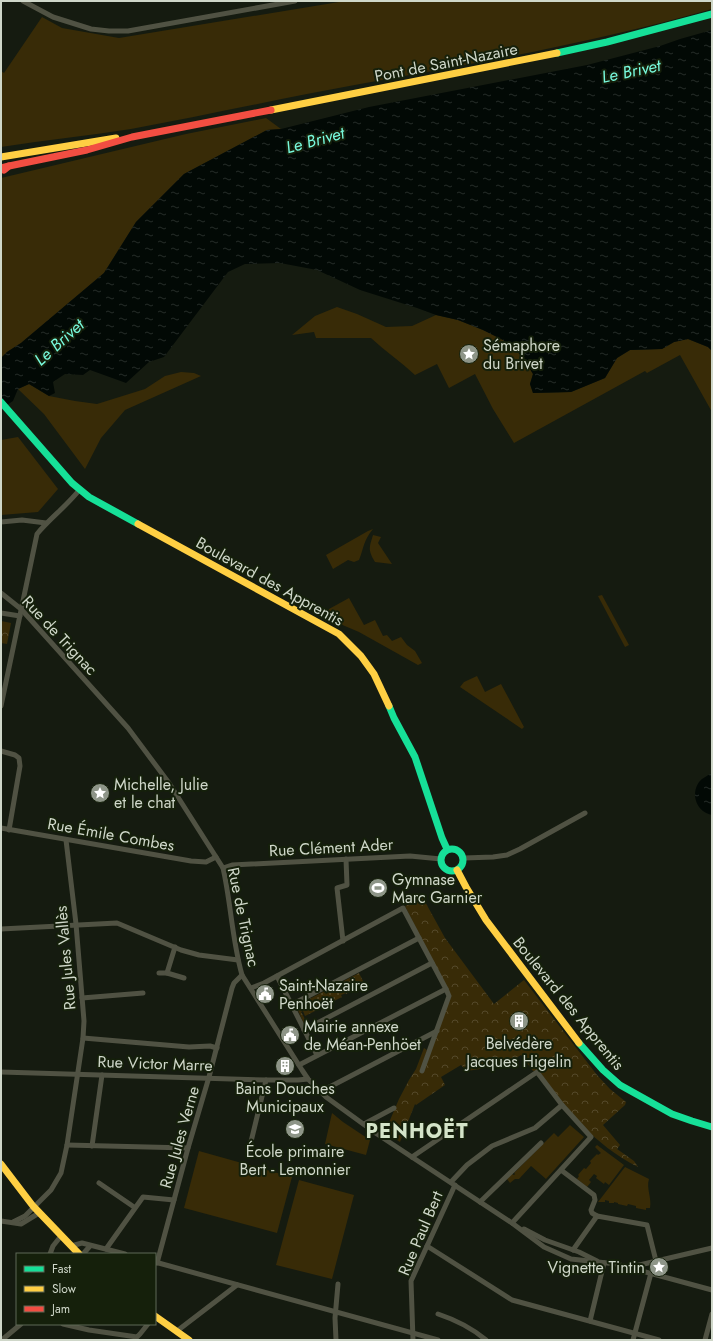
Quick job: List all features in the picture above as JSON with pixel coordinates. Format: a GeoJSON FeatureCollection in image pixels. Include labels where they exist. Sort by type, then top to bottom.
{"type":"FeatureCollection","features":[{"type":"Feature","properties":{"kind":"main road","name":"Pont de Saint-Nazaire"},"geometry":{"type":"LineString","coordinates":[[132,137],[526,60],[607,42],[712,14]]}},
{"type":"Feature","properties":{"kind":"main road"},"geometry":{"type":"LineString","coordinates":[[1,157],[110,138],[132,137]]}},
{"type":"Feature","properties":{"kind":"main road"},"geometry":{"type":"LineString","coordinates":[[1,168],[87,150],[132,137]]}},
{"type":"Feature","properties":{"kind":"main road"},"geometry":{"type":"LineString","coordinates":[[1,172],[9,166]]}},
{"type":"Feature","properties":{"kind":"main road","name":"Boulevard des Apprentis"},"geometry":{"type":"LineString","coordinates":[[1,402],[72,483],[94,500],[328,628],[338,634],[351,646],[374,674],[382,688],[394,718],[415,757],[447,849]]}},
{"type":"Feature","properties":{"kind":"main road"},"geometry":{"type":"LineString","coordinates":[[454,848],[458,850],[464,858],[462,865],[457,870],[449,871],[441,863],[443,853],[447,849],[454,848]]}},
{"type":"Feature","properties":{"kind":"main road","name":"Boulevard des Apprentis"},"geometry":{"type":"LineString","coordinates":[[457,870],[477,907],[502,944],[580,1042],[613,1080],[667,1112],[698,1124],[712,1127]]}},
{"type":"Feature","properties":{"kind":"main road"},"geometry":{"type":"LineString","coordinates":[[1,1164],[39,1213],[78,1253]]}},
{"type":"Feature","properties":{"kind":"main road"},"geometry":{"type":"LineString","coordinates":[[156,1317],[190,1340]]}},
{"type":"Feature","properties":{"kind":"street"},"geometry":{"type":"LineString","coordinates":[[23,1],[53,17],[91,29],[109,32],[128,31],[295,1]]}},
{"type":"Feature","properties":{"kind":"street"},"geometry":{"type":"LineString","coordinates":[[1,704],[37,534],[46,523],[66,506],[80,490]]}},
{"type":"Feature","properties":{"kind":"street"},"geometry":{"type":"LineString","coordinates":[[1,522],[22,520],[46,523]]}},
{"type":"Feature","properties":{"kind":"street","name":"Rue de Trignac"},"geometry":{"type":"LineString","coordinates":[[1,593],[21,609],[128,728],[169,783],[223,868],[227,883],[238,960],[242,975],[308,1079],[320,1092],[332,1102],[453,1183],[539,1244],[571,1259],[630,1267],[712,1290]]}},
{"type":"Feature","properties":{"kind":"street"},"geometry":{"type":"LineString","coordinates":[[1,613],[20,616]]}},
{"type":"Feature","properties":{"kind":"street"},"geometry":{"type":"LineString","coordinates":[[1,751],[14,754],[19,758],[20,766],[9,830]]}},
{"type":"Feature","properties":{"kind":"street"},"geometry":{"type":"LineString","coordinates":[[464,858],[506,855],[520,849],[585,813]]}},
{"type":"Feature","properties":{"kind":"street","name":"Rue Émile Combes"},"geometry":{"type":"LineString","coordinates":[[1,828],[202,862],[206,862],[216,857]]}},
{"type":"Feature","properties":{"kind":"street","name":"Rue Jules Vallès"},"geometry":{"type":"LineString","coordinates":[[13,1222],[25,1216],[33,1206],[51,1190],[61,1173],[67,1145],[83,1038],[84,1020],[76,924],[66,840]]}},
{"type":"Feature","properties":{"kind":"street","name":"Rue Clément Ader"},"geometry":{"type":"LineString","coordinates":[[223,868],[232,865],[410,856],[441,859]]}},
{"type":"Feature","properties":{"kind":"street"},"geometry":{"type":"LineString","coordinates":[[343,941],[337,888],[347,885],[346,860]]}},
{"type":"Feature","properties":{"kind":"street"},"geometry":{"type":"LineString","coordinates":[[251,988],[343,941],[403,908],[446,989],[448,996],[422,1071]]}},
{"type":"Feature","properties":{"kind":"street"},"geometry":{"type":"LineString","coordinates":[[1,929],[116,923],[199,955],[238,960]]}},
{"type":"Feature","properties":{"kind":"street"},"geometry":{"type":"LineString","coordinates":[[291,1005],[418,938]]}},
{"type":"Feature","properties":{"kind":"street"},"geometry":{"type":"LineString","coordinates":[[167,973],[175,947]]}},
{"type":"Feature","properties":{"kind":"street"},"geometry":{"type":"LineString","coordinates":[[304,1030],[432,963]]}},
{"type":"Feature","properties":{"kind":"street"},"geometry":{"type":"LineString","coordinates":[[159,973],[167,973],[184,978]]}},
{"type":"Feature","properties":{"kind":"street","name":"Rue Jules Verne"},"geometry":{"type":"LineString","coordinates":[[156,1262],[188,1148],[210,1077],[232,988],[234,983],[242,975]]}},
{"type":"Feature","properties":{"kind":"street"},"geometry":{"type":"LineString","coordinates":[[276,976],[317,1055]]}},
{"type":"Feature","properties":{"kind":"street"},"geometry":{"type":"LineString","coordinates":[[299,1065],[446,989]]}},
{"type":"Feature","properties":{"kind":"street"},"geometry":{"type":"LineString","coordinates":[[82,998],[143,993]]}},
{"type":"Feature","properties":{"kind":"street"},"geometry":{"type":"LineString","coordinates":[[320,1092],[437,1031]]}},
{"type":"Feature","properties":{"kind":"street"},"geometry":{"type":"LineString","coordinates":[[83,1038],[189,1047],[210,1046],[217,1048]]}},
{"type":"Feature","properties":{"kind":"street","name":"Rue Victor Marre"},"geometry":{"type":"LineString","coordinates":[[1,1072],[210,1077],[266,1080],[308,1079]]}},
{"type":"Feature","properties":{"kind":"street"},"geometry":{"type":"LineString","coordinates":[[412,1156],[537,1072],[562,1105],[591,1137],[512,1224]]}},
{"type":"Feature","properties":{"kind":"street"},"geometry":{"type":"LineString","coordinates":[[92,1146],[102,1075]]}},
{"type":"Feature","properties":{"kind":"street"},"geometry":{"type":"LineString","coordinates":[[248,1154],[266,1080]]}},
{"type":"Feature","properties":{"kind":"street","name":"Rue Paul Bert"},"geometry":{"type":"LineString","coordinates":[[413,1340],[411,1280],[453,1183],[467,1166],[492,1146],[535,1128],[562,1105]]}},
{"type":"Feature","properties":{"kind":"street"},"geometry":{"type":"LineString","coordinates":[[364,1124],[394,1108]]}},
{"type":"Feature","properties":{"kind":"street"},"geometry":{"type":"LineString","coordinates":[[480,1202],[541,1143]]}},
{"type":"Feature","properties":{"kind":"street"},"geometry":{"type":"LineString","coordinates":[[67,1145],[188,1148]]}},
{"type":"Feature","properties":{"kind":"street"},"geometry":{"type":"LineString","coordinates":[[561,1170],[594,1195],[595,1200],[591,1210],[592,1213],[597,1216],[647,1225],[656,1261]]}},
{"type":"Feature","properties":{"kind":"street"},"geometry":{"type":"LineString","coordinates":[[99,1183],[134,1207]]}},
{"type":"Feature","properties":{"kind":"street"},"geometry":{"type":"LineString","coordinates":[[106,1249],[143,1196],[174,1200]]}},
{"type":"Feature","properties":{"kind":"street"},"geometry":{"type":"LineString","coordinates":[[1,1222],[21,1224],[39,1213]]}},
{"type":"Feature","properties":{"kind":"street"},"geometry":{"type":"LineString","coordinates":[[573,1250],[597,1216]]}},
{"type":"Feature","properties":{"kind":"street","name":"Rue de Trignac"},"geometry":{"type":"LineString","coordinates":[[512,1224],[545,1240],[602,1262]]}},
{"type":"Feature","properties":{"kind":"street"},"geometry":{"type":"LineString","coordinates":[[50,1253],[53,1246],[61,1236]]}},
{"type":"Feature","properties":{"kind":"street"},"geometry":{"type":"LineString","coordinates":[[71,1246],[82,1243],[121,1253]]}},
{"type":"Feature","properties":{"kind":"street"},"geometry":{"type":"LineString","coordinates":[[84,1253],[90,1246]]}},
{"type":"Feature","properties":{"kind":"street"},"geometry":{"type":"LineString","coordinates":[[427,1246],[512,1300],[659,1340]]}},
{"type":"Feature","properties":{"kind":"street"},"geometry":{"type":"LineString","coordinates":[[630,1267],[712,1248]]}},
{"type":"Feature","properties":{"kind":"street"},"geometry":{"type":"LineString","coordinates":[[156,1262],[438,1340]]}},
{"type":"Feature","properties":{"kind":"street"},"geometry":{"type":"LineString","coordinates":[[590,1321],[602,1262]]}},
{"type":"Feature","properties":{"kind":"street"},"geometry":{"type":"LineString","coordinates":[[633,1340],[651,1273]]}},
{"type":"Feature","properties":{"kind":"street"},"geometry":{"type":"LineString","coordinates":[[177,1331],[236,1284]]}},
{"type":"Feature","properties":{"kind":"street"},"geometry":{"type":"LineString","coordinates":[[336,1340],[338,1284]]}},
{"type":"Feature","properties":{"kind":"street"},"geometry":{"type":"LineString","coordinates":[[438,1314],[461,1322],[486,1340]]}},
{"type":"Feature","properties":{"kind":"street"},"geometry":{"type":"LineString","coordinates":[[705,1340],[712,1314]]}},
{"type":"Feature","properties":{"kind":"street"},"geometry":{"type":"LineString","coordinates":[[3,1338],[20,1325]]}},
{"type":"Feature","properties":{"kind":"street"},"geometry":{"type":"LineString","coordinates":[[67,1325],[89,1330],[137,1337],[147,1325]]}},
{"type":"Feature","properties":{"kind":"green space"},"geometry":{"type":"Polygon","coordinates":[[[345,1],[712,1],[712,9],[625,32],[493,60],[331,89],[131,129],[1,147],[1,71],[4,73],[42,17],[62,28],[119,38],[345,1]]]}},
{"type":"Feature","properties":{"kind":"green space"},"geometry":{"type":"Polygon","coordinates":[[[266,118],[281,129],[267,130],[184,174],[136,222],[104,273],[1,358],[1,178],[186,134],[266,118]]]}},
{"type":"Feature","properties":{"kind":"green space"},"geometry":{"type":"Polygon","coordinates":[[[337,307],[386,327],[412,326],[436,315],[458,320],[483,330],[503,340],[522,356],[533,374],[530,384],[533,393],[571,392],[605,378],[617,358],[630,350],[662,349],[674,342],[688,339],[708,347],[712,351],[712,412],[680,355],[647,373],[645,371],[514,443],[493,409],[475,374],[449,388],[437,364],[415,375],[371,338],[316,338],[314,332],[292,335],[315,316],[337,307]]]}},
{"type":"Feature","properties":{"kind":"green space"},"geometry":{"type":"Polygon","coordinates":[[[181,372],[194,373],[201,376],[125,410],[101,438],[85,469],[44,414],[18,389],[29,384],[49,396],[97,404],[145,389],[165,376],[181,372]]]}},
{"type":"Feature","properties":{"kind":"green space"},"geometry":{"type":"Polygon","coordinates":[[[18,437],[58,489],[38,512],[1,515],[1,440],[18,437]]]}},
{"type":"Feature","properties":{"kind":"green space"},"geometry":{"type":"Polygon","coordinates":[[[373,529],[365,541],[359,560],[354,562],[348,560],[333,569],[326,555],[373,529]]]}},
{"type":"Feature","properties":{"kind":"green space"},"geometry":{"type":"Polygon","coordinates":[[[373,535],[381,537],[378,543],[392,564],[375,562],[371,555],[370,549],[373,535]]]}},
{"type":"Feature","properties":{"kind":"green space"},"geometry":{"type":"Polygon","coordinates":[[[602,595],[629,645],[625,647],[598,596],[602,595]]]}},
{"type":"Feature","properties":{"kind":"green space"},"geometry":{"type":"Polygon","coordinates":[[[349,598],[364,625],[375,620],[383,636],[387,635],[392,641],[401,637],[407,645],[415,651],[422,663],[418,665],[359,632],[326,618],[329,609],[349,598]]]}},
{"type":"Feature","properties":{"kind":"green space"},"geometry":{"type":"Polygon","coordinates":[[[1,621],[11,623],[7,644],[1,643],[1,621]]]}},
{"type":"Feature","properties":{"kind":"green space"},"geometry":{"type":"Polygon","coordinates":[[[477,676],[485,692],[501,684],[524,727],[522,729],[460,687],[464,682],[477,676]]]}},
{"type":"Feature","properties":{"kind":"green space"},"geometry":{"type":"Polygon","coordinates":[[[423,898],[445,938],[494,1004],[524,980],[597,1075],[610,1089],[626,1102],[625,1105],[603,1125],[620,1145],[617,1149],[634,1161],[638,1167],[607,1148],[594,1137],[571,1113],[539,1071],[533,1071],[521,1055],[505,1065],[501,1058],[480,1069],[467,1071],[461,1065],[441,1077],[445,1085],[416,1105],[415,1104],[400,1142],[385,1132],[399,1099],[416,1069],[424,1048],[427,1050],[420,1072],[423,1073],[450,997],[405,906],[423,898]]]}},
{"type":"Feature","properties":{"kind":"green space"},"geometry":{"type":"Polygon","coordinates":[[[359,973],[364,983],[360,983],[361,986],[341,995],[342,997],[321,1006],[321,1008],[305,1016],[303,1011],[301,1012],[305,1019],[307,1018],[310,1023],[305,1026],[296,1006],[359,973]]]}},
{"type":"Feature","properties":{"kind":"green space"},"geometry":{"type":"Polygon","coordinates":[[[332,1113],[370,1140],[366,1155],[325,1144],[332,1113]]]}},
{"type":"Feature","properties":{"kind":"green space"},"geometry":{"type":"Polygon","coordinates":[[[570,1125],[584,1137],[546,1179],[531,1166],[519,1179],[515,1179],[510,1183],[507,1179],[512,1174],[514,1175],[514,1173],[554,1133],[558,1137],[570,1125]]]}},
{"type":"Feature","properties":{"kind":"green space"},"geometry":{"type":"Polygon","coordinates":[[[597,1145],[624,1165],[609,1185],[605,1182],[604,1184],[596,1178],[597,1176],[594,1174],[589,1180],[591,1182],[587,1187],[577,1179],[579,1176],[578,1175],[584,1168],[586,1169],[591,1163],[590,1161],[597,1154],[598,1155],[601,1153],[595,1147],[597,1145]]]}},
{"type":"Feature","properties":{"kind":"green space"},"geometry":{"type":"Polygon","coordinates":[[[199,1151],[292,1177],[277,1233],[184,1208],[199,1151]]]}},
{"type":"Feature","properties":{"kind":"green space"},"geometry":{"type":"Polygon","coordinates":[[[625,1167],[649,1179],[648,1186],[650,1208],[646,1208],[646,1210],[636,1208],[636,1206],[628,1204],[627,1206],[614,1202],[609,1203],[609,1201],[605,1200],[605,1202],[598,1202],[625,1167]]]}},
{"type":"Feature","properties":{"kind":"green space"},"geometry":{"type":"Polygon","coordinates":[[[299,1180],[354,1195],[332,1279],[276,1265],[299,1180]]]}},
{"type":"Feature","properties":{"kind":"water","name":"Le Brivet"},"geometry":{"type":"Polygon","coordinates":[[[712,30],[712,351],[708,347],[688,339],[674,342],[662,349],[630,350],[617,358],[605,378],[571,392],[533,393],[530,384],[533,374],[522,356],[503,340],[483,330],[458,320],[436,315],[360,290],[317,270],[280,263],[245,264],[228,272],[164,357],[149,362],[126,383],[90,370],[83,375],[65,374],[53,382],[55,393],[49,396],[29,384],[18,389],[13,401],[1,409],[1,358],[104,273],[136,222],[184,174],[267,130],[281,129],[369,107],[587,65],[660,46],[712,30]]]}},
{"type":"Feature","properties":{"kind":"water"},"geometry":{"type":"Polygon","coordinates":[[[712,773],[712,815],[699,807],[696,802],[695,792],[699,782],[712,773]]]}},
{"type":"Feature","properties":{"kind":"traffic: fast"},"geometry":{"type":"LineString","coordinates":[[557,53],[607,42],[712,14]]}},
{"type":"Feature","properties":{"kind":"traffic: fast"},"geometry":{"type":"LineString","coordinates":[[1,402],[72,483],[89,497],[138,524]]}},
{"type":"Feature","properties":{"kind":"traffic: fast"},"geometry":{"type":"LineString","coordinates":[[389,706],[415,757],[447,849]]}},
{"type":"Feature","properties":{"kind":"traffic: fast"},"geometry":{"type":"LineString","coordinates":[[448,849],[456,849],[463,856],[463,860],[463,864],[456,871],[448,871],[441,864],[441,856],[448,849]]}},
{"type":"Feature","properties":{"kind":"traffic: fast"},"geometry":{"type":"LineString","coordinates":[[579,1043],[603,1070],[620,1085],[672,1114],[712,1127]]}},
{"type":"Feature","properties":{"kind":"traffic: slow"},"geometry":{"type":"LineString","coordinates":[[271,110],[557,53]]}},
{"type":"Feature","properties":{"kind":"traffic: slow"},"geometry":{"type":"LineString","coordinates":[[1,157],[116,138]]}},
{"type":"Feature","properties":{"kind":"traffic: slow"},"geometry":{"type":"LineString","coordinates":[[138,524],[339,634],[361,656],[374,674],[389,706]]}},
{"type":"Feature","properties":{"kind":"traffic: slow"},"geometry":{"type":"LineString","coordinates":[[457,870],[486,920],[579,1043]]}},
{"type":"Feature","properties":{"kind":"traffic: slow"},"geometry":{"type":"LineString","coordinates":[[1,1164],[33,1206],[78,1253]]}},
{"type":"Feature","properties":{"kind":"traffic: slow"},"geometry":{"type":"LineString","coordinates":[[156,1317],[189,1340]]}},
{"type":"Feature","properties":{"kind":"traffic: jam"},"geometry":{"type":"LineString","coordinates":[[4,170],[9,166],[87,150],[132,137],[271,110]]}},
{"type":"Feature","properties":{"kind":"traffic: jam"},"geometry":{"type":"LineString","coordinates":[[1,168],[9,166]]}},
{"type":"Feature","properties":{"kind":"place","name":"Sémaphore du Brivet"},"geometry":{"type":"Point","coordinates":[469,354]}},
{"type":"Feature","properties":{"kind":"place","name":"Michelle, Julie et le chat"},"geometry":{"type":"Point","coordinates":[100,793]}},
{"type":"Feature","properties":{"kind":"place","name":"Gymnase Marc Garnier"},"geometry":{"type":"Point","coordinates":[378,888]}},
{"type":"Feature","properties":{"kind":"place","name":"Saint-Nazaire Penhoët"},"geometry":{"type":"Point","coordinates":[265,994]}},
{"type":"Feature","properties":{"kind":"place","name":"Belvédère Jacques Higelin"},"geometry":{"type":"Point","coordinates":[519,1021]}},
{"type":"Feature","properties":{"kind":"place","name":"Mairie annexe de Méan-Penhöet"},"geometry":{"type":"Point","coordinates":[290,1035]}},
{"type":"Feature","properties":{"kind":"place","name":"Bains Douches Municipaux"},"geometry":{"type":"Point","coordinates":[285,1066]}},
{"type":"Feature","properties":{"kind":"place","name":"École primaire Bert - Lemonnier"},"geometry":{"type":"Point","coordinates":[295,1129]}},
{"type":"Feature","properties":{"kind":"place","name":"Vignette Tintin"},"geometry":{"type":"Point","coordinates":[659,1267]}},
{"type":"Feature","properties":{"kind":"district","name":"PENHOËT"},"geometry":{"type":"Point","coordinates":[417,1131]}}]}
